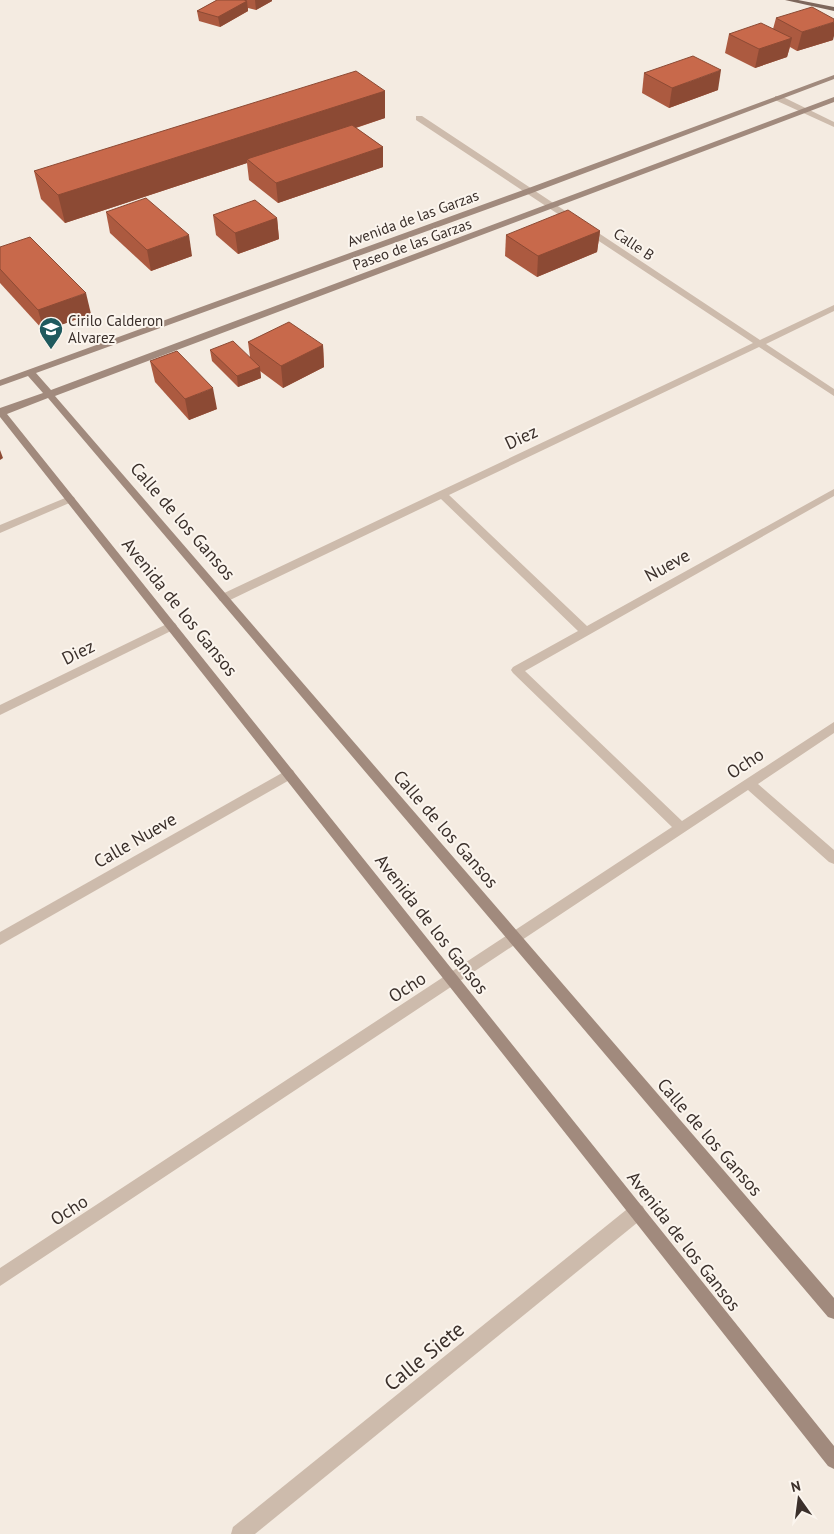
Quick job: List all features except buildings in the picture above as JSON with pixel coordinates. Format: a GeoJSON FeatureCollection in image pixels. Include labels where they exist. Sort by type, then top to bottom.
{"type":"FeatureCollection","features":[{"type":"Feature","properties":{"kind":"main road"},"geometry":{"type":"LineString","coordinates":[[788,0],[834,9]]}},
{"type":"Feature","properties":{"kind":"main road","name":"Avenida de las Garzas"},"geometry":{"type":"LineString","coordinates":[[0,383],[529,191],[834,77]]}},
{"type":"Feature","properties":{"kind":"main road","name":"Paseo de las Garzas"},"geometry":{"type":"LineString","coordinates":[[0,412],[834,100]]}},
{"type":"Feature","properties":{"kind":"main road","name":"Calle de los Gansos"},"geometry":{"type":"LineString","coordinates":[[30,372],[834,1311]]}},
{"type":"Feature","properties":{"kind":"main road","name":"Avenida de los Gansos"},"geometry":{"type":"LineString","coordinates":[[0,412],[834,1460]]}},
{"type":"Feature","properties":{"kind":"street"},"geometry":{"type":"LineString","coordinates":[[778,98],[834,126]]}},
{"type":"Feature","properties":{"kind":"street","name":"Calle B"},"geometry":{"type":"LineString","coordinates":[[419,118],[834,393]]}},
{"type":"Feature","properties":{"kind":"street","name":"Diez"},"geometry":{"type":"LineString","coordinates":[[224,598],[834,308]]}},
{"type":"Feature","properties":{"kind":"street","name":"Nueve"},"geometry":{"type":"LineString","coordinates":[[681,828],[517,670],[834,492]]}},
{"type":"Feature","properties":{"kind":"street"},"geometry":{"type":"LineString","coordinates":[[442,494],[585,631]]}},
{"type":"Feature","properties":{"kind":"street"},"geometry":{"type":"LineString","coordinates":[[0,529],[70,499]]}},
{"type":"Feature","properties":{"kind":"street","name":"Diez"},"geometry":{"type":"LineString","coordinates":[[0,710],[171,626]]}},
{"type":"Feature","properties":{"kind":"street","name":"Ocho"},"geometry":{"type":"LineString","coordinates":[[0,1278],[834,727]]}},
{"type":"Feature","properties":{"kind":"street","name":"Calle Nueve"},"geometry":{"type":"LineString","coordinates":[[0,939],[289,774]]}},
{"type":"Feature","properties":{"kind":"street"},"geometry":{"type":"LineString","coordinates":[[749,782],[834,858]]}},
{"type":"Feature","properties":{"kind":"street","name":"Calle Siete"},"geometry":{"type":"LineString","coordinates":[[240,1534],[637,1212]]}},
{"type":"Feature","properties":{"kind":"place","name":"Cirilo Calderon Alvarez"},"geometry":{"type":"Point","coordinates":[51,350]}}]}
